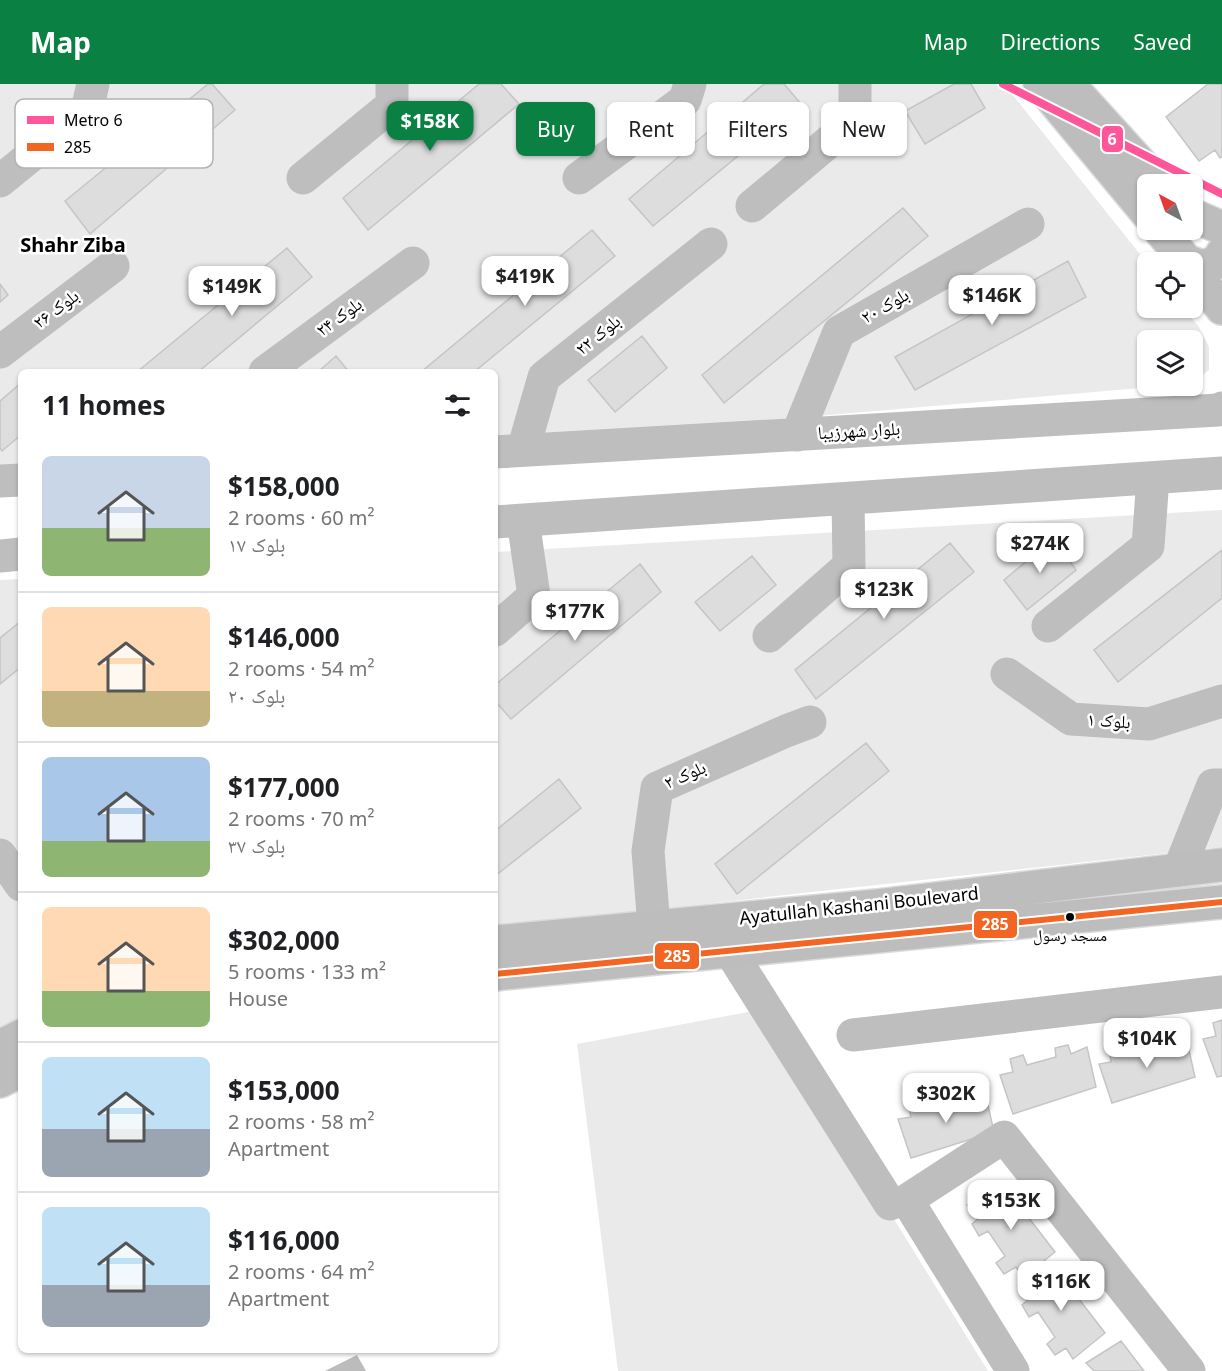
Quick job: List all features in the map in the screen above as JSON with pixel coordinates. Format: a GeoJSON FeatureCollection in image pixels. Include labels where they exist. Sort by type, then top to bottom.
{"type":"FeatureCollection","features":[{"type":"Feature","properties":{"kind":"main road"},"geometry":{"type":"LineString","coordinates":[[1040,84],[1137,201]]}},
{"type":"Feature","properties":{"kind":"main road"},"geometry":{"type":"LineString","coordinates":[[1068,84],[1150,174]]}},
{"type":"Feature","properties":{"kind":"main road"},"geometry":{"type":"LineString","coordinates":[[1203,266],[1219,262],[1216,230]]}},
{"type":"Feature","properties":{"kind":"main road"},"geometry":{"type":"LineString","coordinates":[[1169,240],[1180,252]]}},
{"type":"Feature","properties":{"kind":"main road"},"geometry":{"type":"LineString","coordinates":[[1203,281],[1222,308]]}},
{"type":"Feature","properties":{"kind":"main road","name":"Ayatullah Kashani Boulevard"},"geometry":{"type":"LineString","coordinates":[[498,942],[878,906],[1222,865]]}},
{"type":"Feature","properties":{"kind":"main road","name":"Ayatullah Kashani Boulevard"},"geometry":{"type":"LineString","coordinates":[[498,974],[1222,902]]}},
{"type":"Feature","properties":{"kind":"main road"},"geometry":{"type":"LineString","coordinates":[[0,1047],[18,1038]]}},
{"type":"Feature","properties":{"kind":"main road"},"geometry":{"type":"LineString","coordinates":[[0,1081],[18,1072]]}},
{"type":"Feature","properties":{"kind":"street"},"geometry":{"type":"LineString","coordinates":[[90,99],[93,84]]}},
{"type":"Feature","properties":{"kind":"street"},"geometry":{"type":"LineString","coordinates":[[303,178],[392,105],[392,84]]}},
{"type":"Feature","properties":{"kind":"street"},"geometry":{"type":"LineString","coordinates":[[579,178],[685,100],[690,84]]}},
{"type":"Feature","properties":{"kind":"street"},"geometry":{"type":"LineString","coordinates":[[752,206],[855,120],[855,84]]}},
{"type":"Feature","properties":{"kind":"street"},"geometry":{"type":"LineString","coordinates":[[0,181],[16,168]]}},
{"type":"Feature","properties":{"kind":"street","name":"بلوک ۲۰"},"geometry":{"type":"LineString","coordinates":[[797,435],[839,332],[1028,224]]}},
{"type":"Feature","properties":{"kind":"street","name":"بلوک ۲۲"},"geometry":{"type":"LineString","coordinates":[[509,451],[544,377],[711,244]]}},
{"type":"Feature","properties":{"kind":"street","name":"بلوک ۲۴"},"geometry":{"type":"LineString","coordinates":[[269,369],[413,263]]}},
{"type":"Feature","properties":{"kind":"street","name":"بلوک ۲۶"},"geometry":{"type":"LineString","coordinates":[[0,352],[113,266]]}},
{"type":"Feature","properties":{"kind":"street","name":"بلوار شهرزیبا"},"geometry":{"type":"LineString","coordinates":[[509,451],[1206,411],[1222,408]]}},
{"type":"Feature","properties":{"kind":"street"},"geometry":{"type":"LineString","coordinates":[[498,627],[534,597],[509,521],[1222,473]]}},
{"type":"Feature","properties":{"kind":"street"},"geometry":{"type":"LineString","coordinates":[[1048,626],[1148,546],[1152,478]]}},
{"type":"Feature","properties":{"kind":"street"},"geometry":{"type":"LineString","coordinates":[[0,481],[18,480]]}},
{"type":"Feature","properties":{"kind":"street"},"geometry":{"type":"LineString","coordinates":[[769,636],[849,566],[848,499]]}},
{"type":"Feature","properties":{"kind":"street"},"geometry":{"type":"LineString","coordinates":[[0,556],[18,554]]}},
{"type":"Feature","properties":{"kind":"street","name":"بلوک ۱"},"geometry":{"type":"LineString","coordinates":[[1007,674],[1071,719],[1149,724],[1222,700]]}},
{"type":"Feature","properties":{"kind":"street","name":"بلوک ۲"},"geometry":{"type":"LineString","coordinates":[[654,927],[648,851],[657,788],[810,722]]}},
{"type":"Feature","properties":{"kind":"street"},"geometry":{"type":"LineString","coordinates":[[1179,870],[1213,785],[1222,784]]}},
{"type":"Feature","properties":{"kind":"street"},"geometry":{"type":"LineString","coordinates":[[0,855],[18,881]]}},
{"type":"Feature","properties":{"kind":"street"},"geometry":{"type":"LineString","coordinates":[[730,951],[890,1204]]}},
{"type":"Feature","properties":{"kind":"street"},"geometry":{"type":"LineString","coordinates":[[853,1035],[1222,992]]}},
{"type":"Feature","properties":{"kind":"street"},"geometry":{"type":"LineString","coordinates":[[1013,1371],[907,1200],[1004,1137],[1189,1371]]}},
{"type":"Feature","properties":{"kind":"shaded area"},"geometry":{"type":"Polygon","coordinates":[[[0,84],[1004,84],[1138,252],[1137,318],[1191,318],[1200,330],[1137,330],[1137,388],[498,444],[498,369],[18,369],[18,477],[0,478],[0,84]]]}},
{"type":"Feature","properties":{"kind":"shaded area"},"geometry":{"type":"Polygon","coordinates":[[[1203,335],[1209,347],[1209,370],[1203,374],[1203,335]]]}},
{"type":"Feature","properties":{"kind":"shaded area"},"geometry":{"type":"Polygon","coordinates":[[[1222,510],[1222,847],[498,927],[498,552],[1222,510]]]}},
{"type":"Feature","properties":{"kind":"shaded area"},"geometry":{"type":"Polygon","coordinates":[[[18,579],[18,1024],[0,1033],[0,580],[18,579]]]}},
{"type":"Feature","properties":{"kind":"shaded area"},"geometry":{"type":"Polygon","coordinates":[[[764,1009],[988,1371],[618,1371],[577,1044],[764,1009]]]}},
{"type":"Feature","properties":{"kind":"shaded area"},"geometry":{"type":"Polygon","coordinates":[[[357,1355],[366,1371],[325,1371],[357,1355]]]}},
{"type":"Feature","properties":{"kind":"building"},"geometry":{"type":"Polygon","coordinates":[[[208,84],[212,84],[235,110],[213,129],[213,99],[190,99],[208,84]]]}},
{"type":"Feature","properties":{"kind":"building"},"geometry":{"type":"Polygon","coordinates":[[[479,84],[501,84],[517,102],[516,107],[368,230],[343,198],[479,84]]]}},
{"type":"Feature","properties":{"kind":"building"},"geometry":{"type":"Polygon","coordinates":[[[764,84],[784,84],[799,102],[743,102],[764,84]]]}},
{"type":"Feature","properties":{"kind":"building"},"geometry":{"type":"Polygon","coordinates":[[[954,84],[971,84],[985,108],[925,144],[907,114],[907,110],[954,84]]]}},
{"type":"Feature","properties":{"kind":"building"},"geometry":{"type":"Polygon","coordinates":[[[1208,84],[1222,84],[1222,157],[1220,158],[1215,150],[1199,161],[1166,117],[1208,84]]]}},
{"type":"Feature","properties":{"kind":"building"},"geometry":{"type":"Polygon","coordinates":[[[707,133],[707,156],[738,156],[653,226],[629,199],[679,156],[695,156],[695,143],[707,133]]]}},
{"type":"Feature","properties":{"kind":"building"},"geometry":{"type":"Polygon","coordinates":[[[105,168],[167,168],[90,234],[65,201],[105,168]]]}},
{"type":"Feature","properties":{"kind":"building"},"geometry":{"type":"Polygon","coordinates":[[[903,208],[928,236],[724,403],[702,375],[903,208]]]}},
{"type":"Feature","properties":{"kind":"building"},"geometry":{"type":"Polygon","coordinates":[[[592,230],[615,256],[478,369],[425,369],[592,230]]]}},
{"type":"Feature","properties":{"kind":"building"},"geometry":{"type":"Polygon","coordinates":[[[287,248],[312,277],[202,369],[141,369],[287,248]]]}},
{"type":"Feature","properties":{"kind":"building"},"geometry":{"type":"Polygon","coordinates":[[[1068,261],[1086,297],[915,390],[895,357],[1068,261]]]}},
{"type":"Feature","properties":{"kind":"building"},"geometry":{"type":"Polygon","coordinates":[[[0,284],[8,295],[0,302],[0,284]]]}},
{"type":"Feature","properties":{"kind":"building"},"geometry":{"type":"Polygon","coordinates":[[[642,336],[667,368],[615,412],[588,380],[642,336]]]}},
{"type":"Feature","properties":{"kind":"building"},"geometry":{"type":"Polygon","coordinates":[[[336,356],[347,369],[321,369],[336,356]]]}},
{"type":"Feature","properties":{"kind":"building"},"geometry":{"type":"Polygon","coordinates":[[[18,386],[18,438],[2,451],[0,448],[0,401],[18,386]]]}},
{"type":"Feature","properties":{"kind":"building"},"geometry":{"type":"Polygon","coordinates":[[[1054,538],[1076,570],[1027,610],[1004,580],[1054,538]]]}},
{"type":"Feature","properties":{"kind":"building"},"geometry":{"type":"Polygon","coordinates":[[[950,543],[974,572],[816,699],[795,670],[950,543]]]}},
{"type":"Feature","properties":{"kind":"building"},"geometry":{"type":"Polygon","coordinates":[[[1222,550],[1222,598],[1118,682],[1094,650],[1222,550]]]}},
{"type":"Feature","properties":{"kind":"building"},"geometry":{"type":"Polygon","coordinates":[[[752,556],[776,585],[720,631],[695,602],[752,556]]]}},
{"type":"Feature","properties":{"kind":"building"},"geometry":{"type":"Polygon","coordinates":[[[640,564],[661,592],[511,719],[498,704],[498,682],[640,564]]]}},
{"type":"Feature","properties":{"kind":"building"},"geometry":{"type":"Polygon","coordinates":[[[18,623],[18,669],[0,684],[0,638],[18,623]]]}},
{"type":"Feature","properties":{"kind":"building"},"geometry":{"type":"Polygon","coordinates":[[[866,743],[889,771],[737,894],[715,864],[866,743]]]}},
{"type":"Feature","properties":{"kind":"building"},"geometry":{"type":"Polygon","coordinates":[[[559,779],[581,808],[498,874],[498,829],[559,779]]]}},
{"type":"Feature","properties":{"kind":"building"},"geometry":{"type":"Polygon","coordinates":[[[1222,1020],[1222,1076],[1217,1077],[1203,1039],[1216,1036],[1213,1023],[1222,1020]]]}},
{"type":"Feature","properties":{"kind":"building"},"geometry":{"type":"Polygon","coordinates":[[[1167,1035],[1170,1044],[1186,1037],[1195,1077],[1112,1103],[1099,1064],[1111,1062],[1109,1048],[1122,1044],[1126,1055],[1155,1047],[1153,1038],[1167,1035]]]}},
{"type":"Feature","properties":{"kind":"building"},"geometry":{"type":"Polygon","coordinates":[[[1068,1045],[1071,1054],[1087,1047],[1096,1087],[1013,1114],[1000,1075],[1013,1072],[1010,1059],[1023,1055],[1027,1065],[1056,1057],[1055,1048],[1068,1045]]]}},
{"type":"Feature","properties":{"kind":"building"},"geometry":{"type":"Polygon","coordinates":[[[966,1090],[970,1099],[985,1092],[994,1132],[911,1158],[898,1119],[911,1117],[908,1104],[920,1099],[925,1110],[954,1102],[952,1093],[966,1090]]]}},
{"type":"Feature","properties":{"kind":"building"},"geometry":{"type":"Polygon","coordinates":[[[1002,1183],[1055,1252],[1023,1278],[1016,1267],[1004,1274],[996,1263],[1005,1256],[988,1231],[979,1236],[972,1224],[980,1217],[967,1205],[1002,1183]]]}},
{"type":"Feature","properties":{"kind":"building"},"geometry":{"type":"Polygon","coordinates":[[[1052,1264],[1105,1333],[1073,1359],[1066,1348],[1055,1355],[1047,1344],[1055,1337],[1038,1312],[1029,1317],[1022,1305],[1030,1298],[1018,1286],[1052,1264]]]}},
{"type":"Feature","properties":{"kind":"building"},"geometry":{"type":"Polygon","coordinates":[[[1121,1341],[1144,1371],[1094,1371],[1086,1363],[1121,1341]]]}},
{"type":"Feature","properties":{"kind":"metro line","name":"6"},"geometry":{"type":"LineString","coordinates":[[1003,84],[1222,194]]}},
{"type":"Feature","properties":{"kind":"transit line","name":"285"},"geometry":{"type":"LineString","coordinates":[[498,974],[1222,902]]}},
{"type":"Feature","properties":{"kind":"place","name":"مسجد رسول"},"geometry":{"type":"Point","coordinates":[1070,917]}},
{"type":"Feature","properties":{"kind":"district","name":"Shahr Ziba"},"geometry":{"type":"Point","coordinates":[73,245]}}]}
